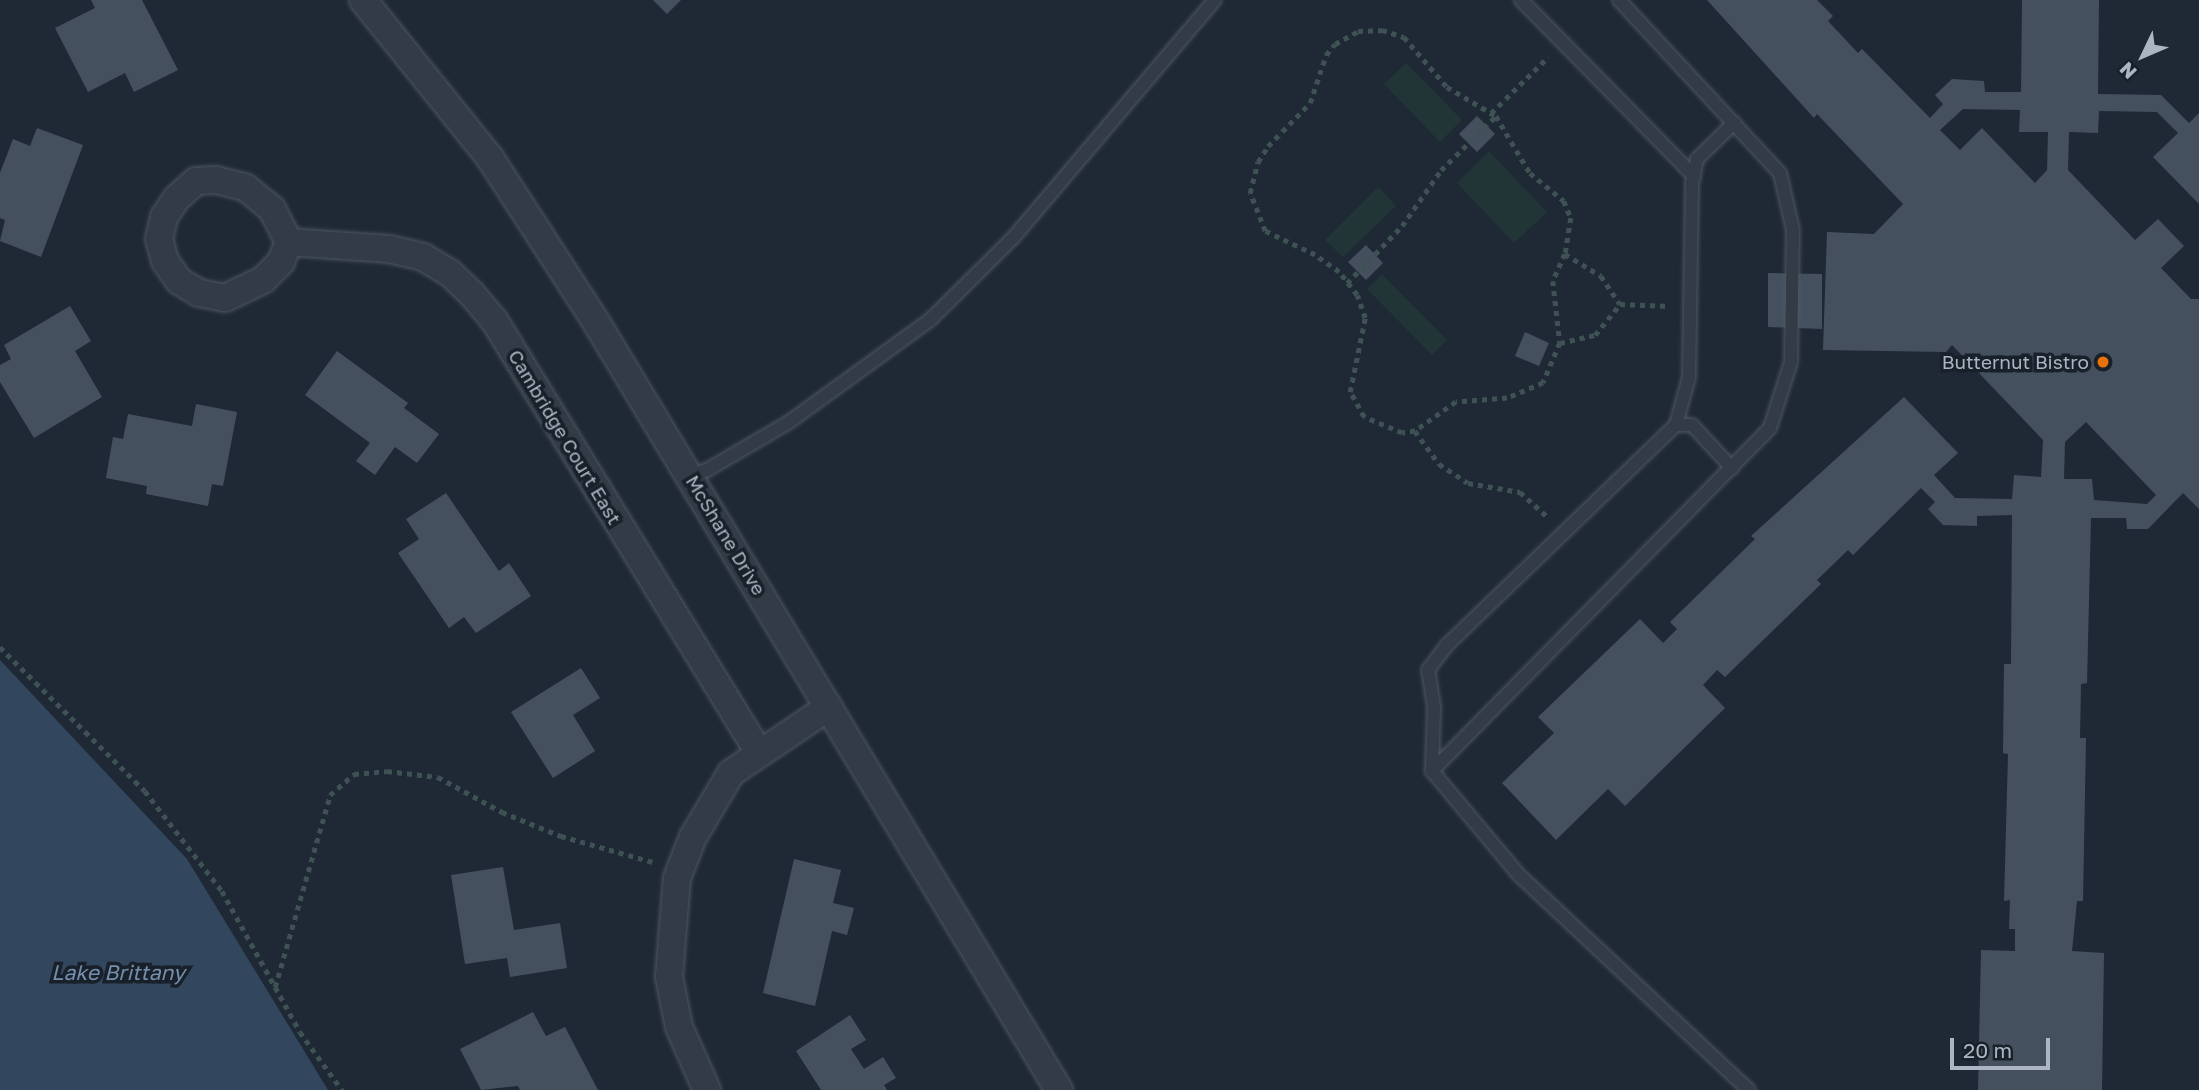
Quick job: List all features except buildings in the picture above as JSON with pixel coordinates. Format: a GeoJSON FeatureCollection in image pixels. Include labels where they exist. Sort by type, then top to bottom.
{"type":"FeatureCollection","features":[{"type":"Feature","properties":{"kind":"street","name":"McShane Drive"},"geometry":{"type":"LineString","coordinates":[[363,0],[490,158],[690,475],[1059,1090]]}},
{"type":"Feature","properties":{"kind":"street"},"geometry":{"type":"LineString","coordinates":[[216,180],[246,187],[272,209],[289,242],[281,262],[263,280],[225,298],[199,293],[179,281],[165,261],[159,239],[163,217],[177,198],[196,181],[216,180]]}},
{"type":"Feature","properties":{"kind":"street","name":"Cambridge Court East"},"geometry":{"type":"LineString","coordinates":[[289,242],[389,249],[422,257],[450,273],[472,294],[494,320],[758,751]]}},
{"type":"Feature","properties":{"kind":"street"},"geometry":{"type":"LineString","coordinates":[[708,1090],[679,1027],[669,977],[671,926],[680,870],[715,797],[731,773],[758,751],[829,707]]}},
{"type":"Feature","properties":{"kind":"lane"},"geometry":{"type":"LineString","coordinates":[[690,475],[707,470],[789,422],[930,320],[1013,238],[1215,0]]}},
{"type":"Feature","properties":{"kind":"lane"},"geometry":{"type":"LineString","coordinates":[[1521,0],[1694,176]]}},
{"type":"Feature","properties":{"kind":"lane"},"geometry":{"type":"LineString","coordinates":[[1432,771],[1770,428],[1791,362],[1793,243],[1780,173],[1619,0]]}},
{"type":"Feature","properties":{"kind":"lane"},"geometry":{"type":"LineString","coordinates":[[1734,123],[1697,159],[1694,176],[1689,377],[1676,425],[1446,646],[1428,670],[1434,707],[1432,771],[1519,875],[1749,1090]]}},
{"type":"Feature","properties":{"kind":"lane"},"geometry":{"type":"LineString","coordinates":[[1676,425],[1692,425],[1732,468]]}},
{"type":"Feature","properties":{"kind":"path"},"geometry":{"type":"LineString","coordinates":[[1382,30],[1404,37],[1447,86],[1493,115],[1530,173],[1564,201],[1571,218],[1565,254],[1552,281],[1560,343],[1543,383],[1507,398],[1456,402],[1415,431],[1380,426],[1356,407],[1350,392],[1351,371],[1365,318],[1348,283],[1315,255],[1284,244],[1265,231],[1250,193],[1258,162],[1268,146],[1310,103],[1325,55],[1358,31],[1382,30]]}},
{"type":"Feature","properties":{"kind":"path"},"geometry":{"type":"LineString","coordinates":[[1348,283],[1402,226],[1441,170],[1563,42]]}},
{"type":"Feature","properties":{"kind":"path"},"geometry":{"type":"LineString","coordinates":[[1565,254],[1601,276],[1620,304]]}},
{"type":"Feature","properties":{"kind":"path"},"geometry":{"type":"LineString","coordinates":[[1620,304],[1690,307]]}},
{"type":"Feature","properties":{"kind":"path"},"geometry":{"type":"LineString","coordinates":[[1560,343],[1595,335],[1620,304]]}},
{"type":"Feature","properties":{"kind":"path"},"geometry":{"type":"LineString","coordinates":[[1415,431],[1439,464],[1476,485],[1520,492],[1564,533]]}},
{"type":"Feature","properties":{"kind":"path"},"geometry":{"type":"LineString","coordinates":[[0,647],[145,792],[222,891],[300,1032],[342,1090]]}},
{"type":"Feature","properties":{"kind":"path"},"geometry":{"type":"LineString","coordinates":[[275,986],[330,794],[354,774],[387,771],[438,777],[502,812],[561,836],[680,870]]}},
{"type":"Feature","properties":{"kind":"green space"},"geometry":{"type":"Polygon","coordinates":[[[1406,63],[1462,120],[1440,142],[1384,84],[1406,63]]]}},
{"type":"Feature","properties":{"kind":"green space"},"geometry":{"type":"Polygon","coordinates":[[[1489,151],[1547,212],[1514,243],[1457,183],[1489,151]]]}},
{"type":"Feature","properties":{"kind":"green space"},"geometry":{"type":"Polygon","coordinates":[[[1378,187],[1396,206],[1343,257],[1325,240],[1378,187]]]}},
{"type":"Feature","properties":{"kind":"green space"},"geometry":{"type":"Polygon","coordinates":[[[1382,274],[1447,340],[1432,355],[1367,289],[1382,274]]]}},
{"type":"Feature","properties":{"kind":"water","name":"Lake Brittany"},"geometry":{"type":"Polygon","coordinates":[[[0,660],[187,859],[328,1090],[0,1090],[0,660]]]}},
{"type":"Feature","properties":{"kind":"place","name":"Butternut Bistro"},"geometry":{"type":"Point","coordinates":[2103,362]}}]}
